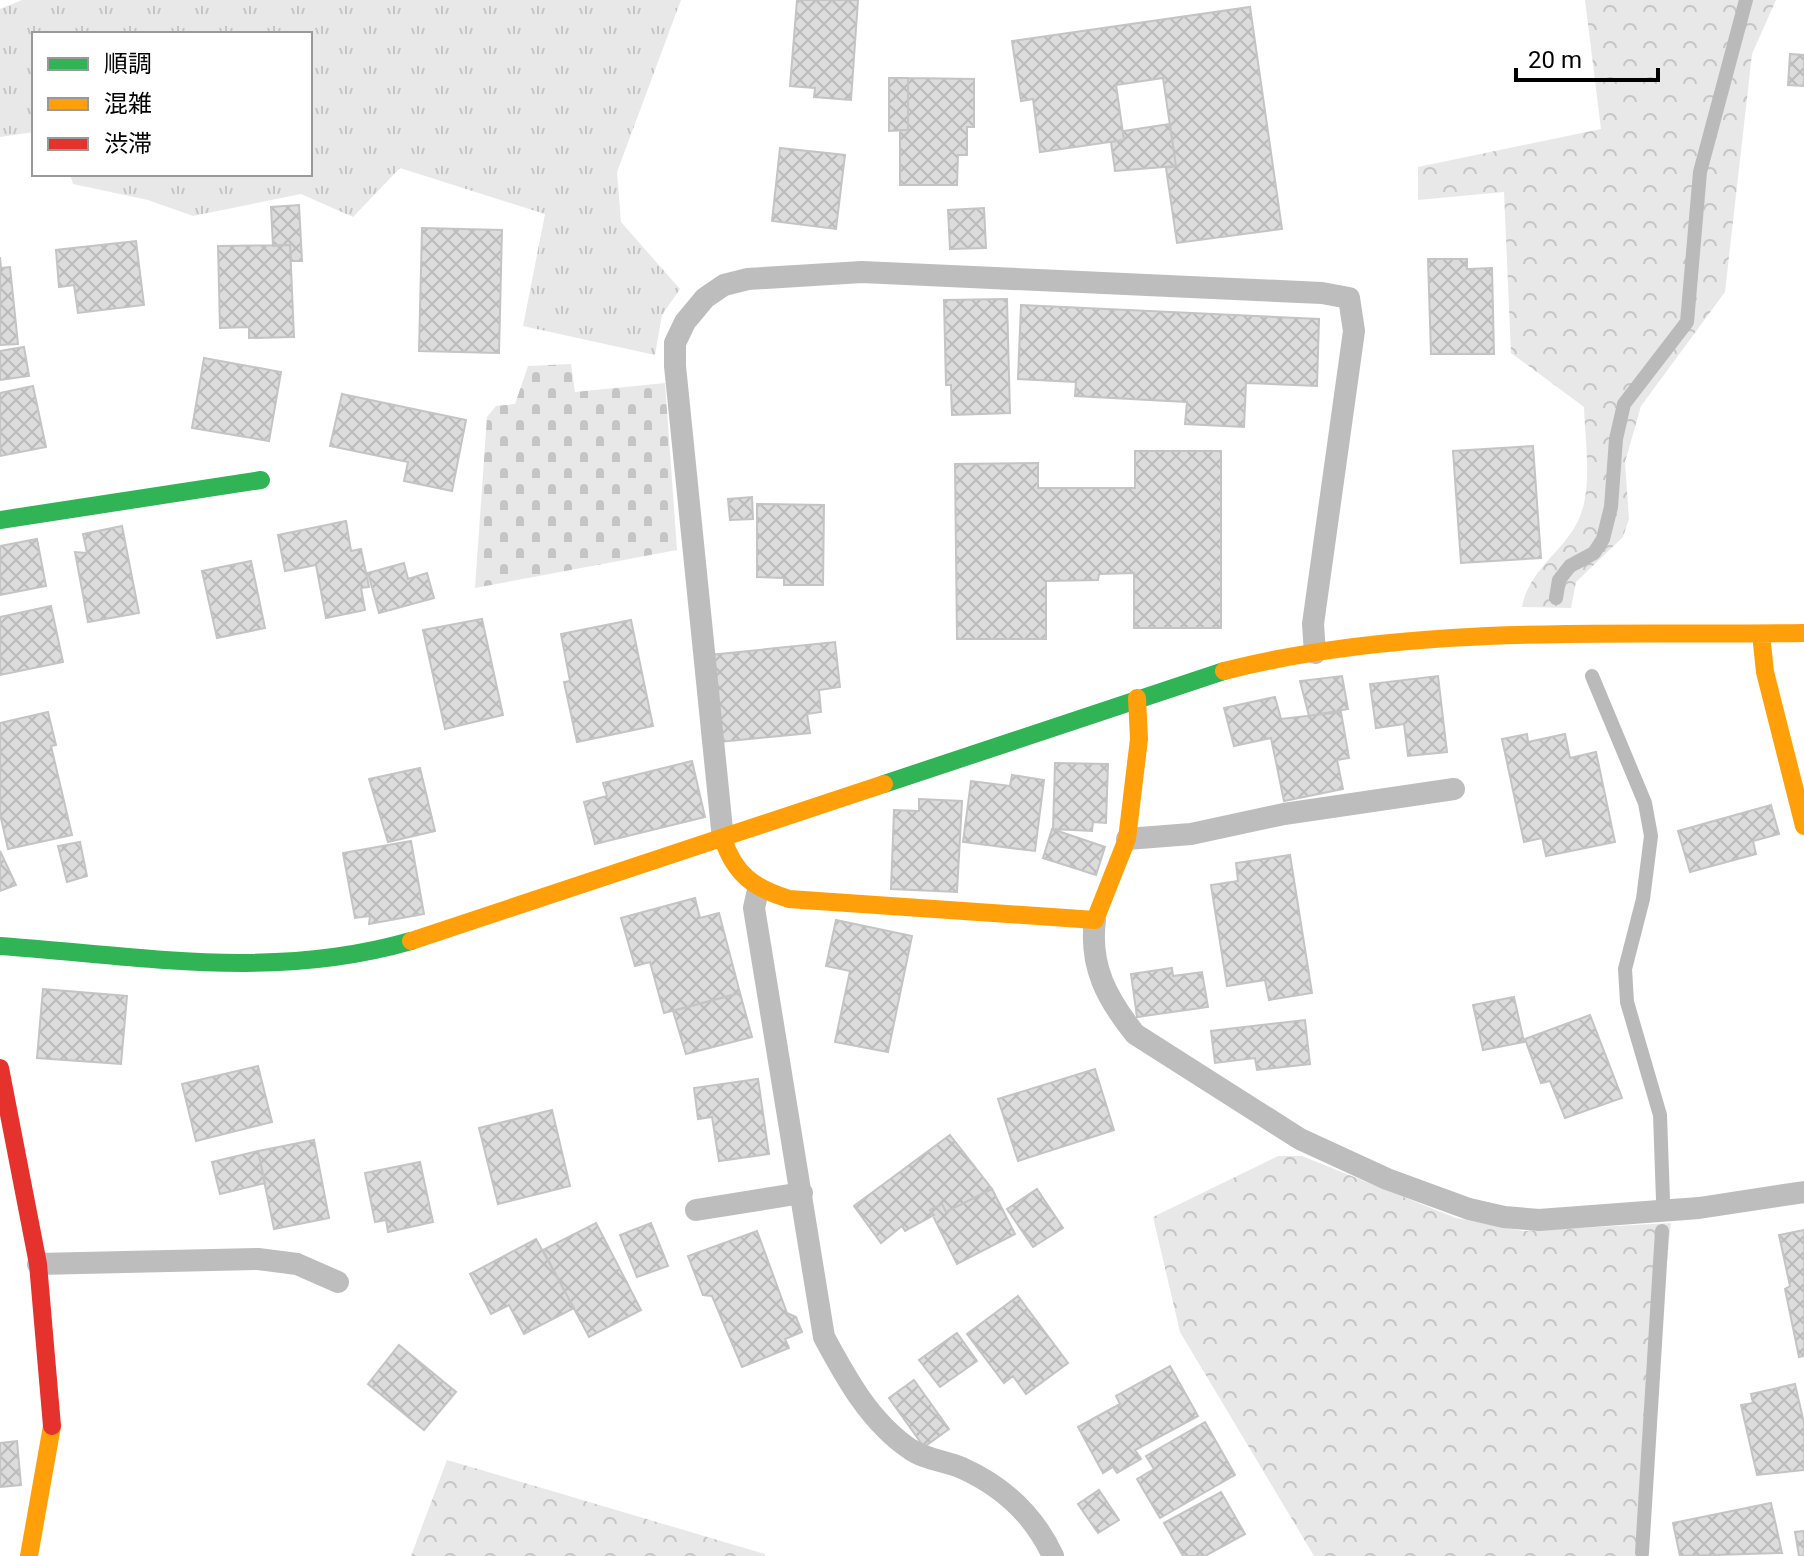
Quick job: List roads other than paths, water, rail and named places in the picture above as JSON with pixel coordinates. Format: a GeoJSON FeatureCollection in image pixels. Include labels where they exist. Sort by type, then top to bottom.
{"type":"FeatureCollection","features":[{"type":"Feature","properties":{"kind":"street"},"geometry":{"type":"LineString","coordinates":[[0,520],[261,480]]}},
{"type":"Feature","properties":{"kind":"street"},"geometry":{"type":"LineString","coordinates":[[5,946],[136,961],[249,964],[341,958],[394,945],[723,839],[1137,698],[1256,663],[1396,641],[1482,636],[1804,633]]}},
{"type":"Feature","properties":{"kind":"street"},"geometry":{"type":"LineString","coordinates":[[1761,634],[1765,672],[1804,826]]}},
{"type":"Feature","properties":{"kind":"street"},"geometry":{"type":"LineString","coordinates":[[723,839],[729,860],[758,890],[789,899],[1095,920],[1127,839],[1139,739],[1137,698]]}},
{"type":"Feature","properties":{"kind":"street"},"geometry":{"type":"LineString","coordinates":[[0,1068],[38,1264],[52,1423],[29,1556]]}},
{"type":"Feature","properties":{"kind":"lane"},"geometry":{"type":"LineString","coordinates":[[723,839],[675,343],[685,322],[705,298],[724,285],[748,279],[862,272],[1322,293],[1349,298],[1354,331],[1313,624],[1315,653]]}},
{"type":"Feature","properties":{"kind":"lane"},"geometry":{"type":"LineString","coordinates":[[1127,839],[1191,834],[1284,814],[1454,789]]}},
{"type":"Feature","properties":{"kind":"lane"},"geometry":{"type":"LineString","coordinates":[[758,890],[754,908],[824,1337],[849,1384],[885,1428],[912,1451],[961,1468],[1000,1488],[1032,1520],[1053,1556]]}},
{"type":"Feature","properties":{"kind":"lane"},"geometry":{"type":"LineString","coordinates":[[1095,920],[1091,947],[1095,963],[1115,1008],[1135,1034],[1300,1139],[1387,1179],[1469,1209],[1539,1220],[1699,1208],[1804,1192]]}},
{"type":"Feature","properties":{"kind":"lane"},"geometry":{"type":"LineString","coordinates":[[0,923],[5,946]]}},
{"type":"Feature","properties":{"kind":"lane"},"geometry":{"type":"LineString","coordinates":[[696,1210],[802,1193]]}},
{"type":"Feature","properties":{"kind":"lane"},"geometry":{"type":"LineString","coordinates":[[38,1264],[258,1259],[297,1264],[338,1282]]}},
{"type":"Feature","properties":{"kind":"waterway"},"geometry":{"type":"LineString","coordinates":[[1556,598],[1559,580],[1570,566],[1594,553],[1603,539],[1611,507],[1616,439],[1624,404],[1687,322],[1700,172],[1746,0]]}},
{"type":"Feature","properties":{"kind":"waterway"},"geometry":{"type":"LineString","coordinates":[[1592,676],[1645,803],[1651,836],[1643,899],[1625,969],[1627,1002],[1660,1115],[1663,1200]]}},
{"type":"Feature","properties":{"kind":"waterway"},"geometry":{"type":"LineString","coordinates":[[1642,1553],[1662,1231]]}}]}
